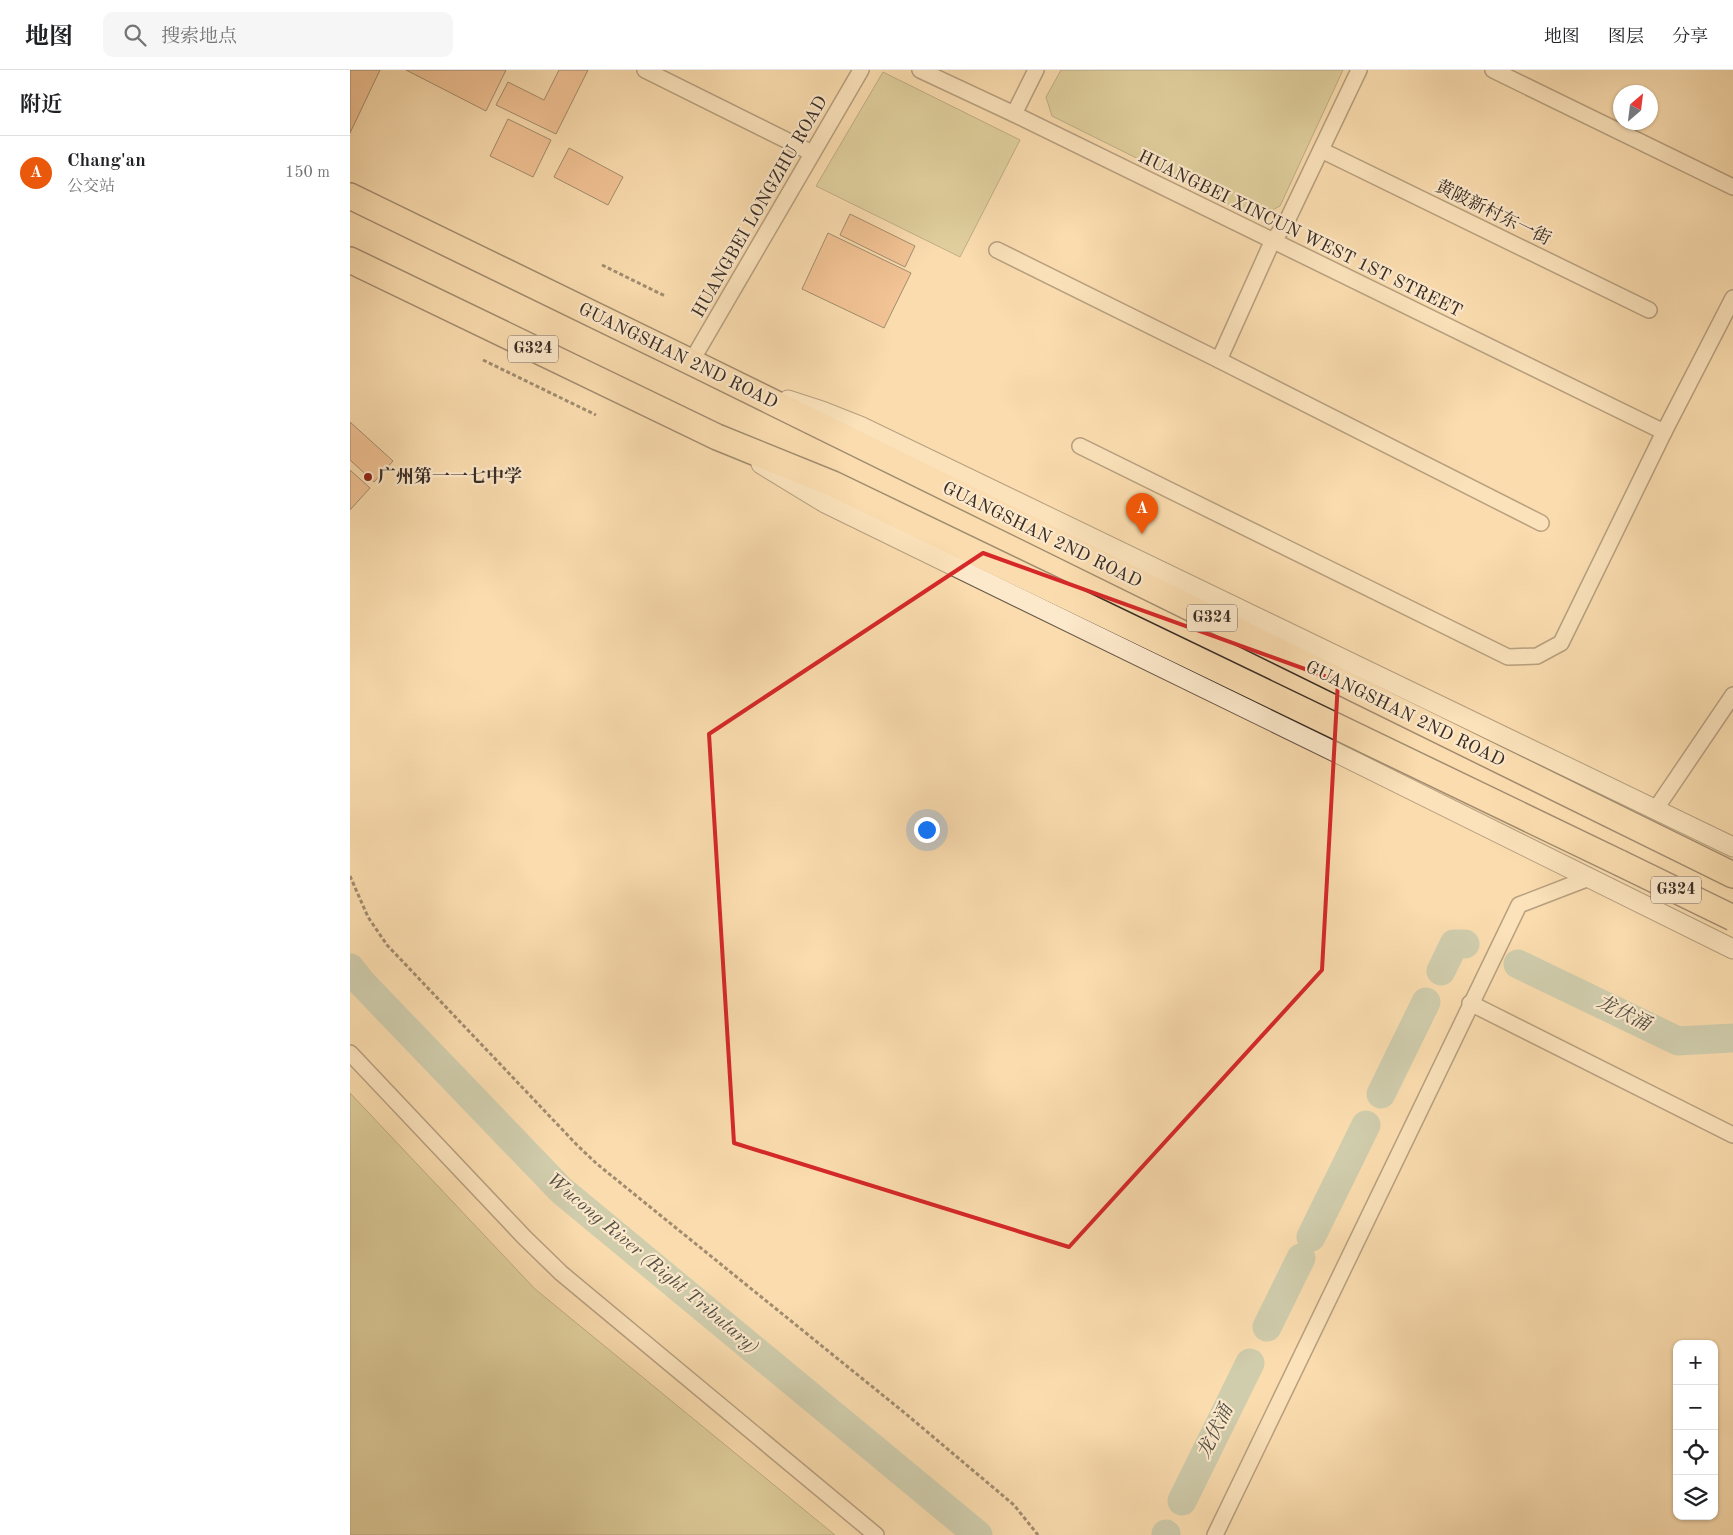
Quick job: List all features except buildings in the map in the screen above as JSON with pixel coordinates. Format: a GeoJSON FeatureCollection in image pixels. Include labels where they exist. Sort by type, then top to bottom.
{"type":"FeatureCollection","features":[{"type":"Feature","properties":{"kind":"highway","name":"GUANGSHAN 2ND ROAD"},"geometry":{"type":"LineString","coordinates":[[350,196],[1733,875]]}},
{"type":"Feature","properties":{"kind":"highway","name":"G324"},"geometry":{"type":"LineString","coordinates":[[350,260],[717,437],[833,484],[1733,918]]}},
{"type":"Feature","properties":{"kind":"street"},"geometry":{"type":"LineString","coordinates":[[645,70],[812,153]]}},
{"type":"Feature","properties":{"kind":"street","name":"HUANGBEI LONGZHU ROAD"},"geometry":{"type":"LineString","coordinates":[[691,362],[861,70]]}},
{"type":"Feature","properties":{"kind":"street","name":"HUANGBEI XINCUN WEST 1ST STREET"},"geometry":{"type":"LineString","coordinates":[[920,70],[1014,114],[1272,242],[1664,432]]}},
{"type":"Feature","properties":{"kind":"street"},"geometry":{"type":"LineString","coordinates":[[1014,114],[1036,70]]}},
{"type":"Feature","properties":{"kind":"street"},"geometry":{"type":"LineString","coordinates":[[1219,360],[1272,242],[1285,225],[1359,70]]}},
{"type":"Feature","properties":{"kind":"street"},"geometry":{"type":"LineString","coordinates":[[1493,70],[1733,186]]}},
{"type":"Feature","properties":{"kind":"street","name":"黄陂新村东一街"},"geometry":{"type":"LineString","coordinates":[[1321,150],[1649,310]]}},
{"type":"Feature","properties":{"kind":"street"},"geometry":{"type":"LineString","coordinates":[[997,250],[1540,523]]}},
{"type":"Feature","properties":{"kind":"street"},"geometry":{"type":"LineString","coordinates":[[1080,446],[1508,657],[1538,656],[1561,642],[1664,432],[1733,298]]}},
{"type":"Feature","properties":{"kind":"street"},"geometry":{"type":"LineString","coordinates":[[691,362],[778,397],[860,426],[1733,847]]}},
{"type":"Feature","properties":{"kind":"street"},"geometry":{"type":"LineString","coordinates":[[717,437],[825,503],[1330,749],[1733,949]]}},
{"type":"Feature","properties":{"kind":"street"},"geometry":{"type":"LineString","coordinates":[[1655,810],[1733,695]]}},
{"type":"Feature","properties":{"kind":"street"},"geometry":{"type":"LineString","coordinates":[[1215,1535],[1518,905],[1589,878]]}},
{"type":"Feature","properties":{"kind":"street"},"geometry":{"type":"LineString","coordinates":[[1470,1002],[1733,1135]]}},
{"type":"Feature","properties":{"kind":"street"},"geometry":{"type":"LineString","coordinates":[[350,1054],[525,1238],[561,1273],[876,1535]]}},
{"type":"Feature","properties":{"kind":"path"},"geometry":{"type":"LineString","coordinates":[[602,265],[665,296]]}},
{"type":"Feature","properties":{"kind":"path"},"geometry":{"type":"LineString","coordinates":[[483,360],[596,414]]}},
{"type":"Feature","properties":{"kind":"path"},"geometry":{"type":"LineString","coordinates":[[350,876],[368,917],[386,945],[590,1157],[906,1414],[1014,1505],[1038,1535]]}},
{"type":"Feature","properties":{"kind":"highlighted area"},"geometry":{"type":"Polygon","coordinates":[[[983,553],[1338,681],[1322,970],[1069,1247],[734,1143],[709,734],[983,553]]]}},
{"type":"Feature","properties":{"kind":"shaded area"},"geometry":{"type":"Polygon","coordinates":[[[1061,70],[1343,70],[1280,206],[1257,218],[1052,116],[1046,97],[1061,70]]]}},
{"type":"Feature","properties":{"kind":"shaded area"},"geometry":{"type":"Polygon","coordinates":[[[883,72],[1020,140],[960,257],[816,186],[883,72]]]}},
{"type":"Feature","properties":{"kind":"shaded area"},"geometry":{"type":"Polygon","coordinates":[[[350,1093],[535,1289],[835,1535],[350,1535],[350,1093]]]}},
{"type":"Feature","properties":{"kind":"waterway","name":"龙伏涌"},"geometry":{"type":"LineString","coordinates":[[1441,971],[1454,944],[1465,944]]}},
{"type":"Feature","properties":{"kind":"waterway","name":"龙伏涌"},"geometry":{"type":"LineString","coordinates":[[1518,964],[1678,1041],[1733,1038]]}},
{"type":"Feature","properties":{"kind":"waterway","name":"Wucong River (Right Tributary)"},"geometry":{"type":"LineString","coordinates":[[350,968],[361,982],[561,1190],[978,1535]]}},
{"type":"Feature","properties":{"kind":"waterway","name":"龙伏涌"},"geometry":{"type":"LineString","coordinates":[[1381,1094],[1426,1002]]}},
{"type":"Feature","properties":{"kind":"waterway","name":"龙伏涌"},"geometry":{"type":"LineString","coordinates":[[1311,1237],[1366,1125]]}},
{"type":"Feature","properties":{"kind":"waterway","name":"龙伏涌"},"geometry":{"type":"LineString","coordinates":[[1267,1327],[1301,1258]]}},
{"type":"Feature","properties":{"kind":"waterway","name":"龙伏涌"},"geometry":{"type":"LineString","coordinates":[[1182,1501],[1250,1363]]}},
{"type":"Feature","properties":{"kind":"place","name":"广州第一一七中学"},"geometry":{"type":"Point","coordinates":[368,477]}},
{"type":"Feature","properties":{"kind":"place","name":"Chang'an"},"geometry":{"type":"Point","coordinates":[1142,534]}}]}
